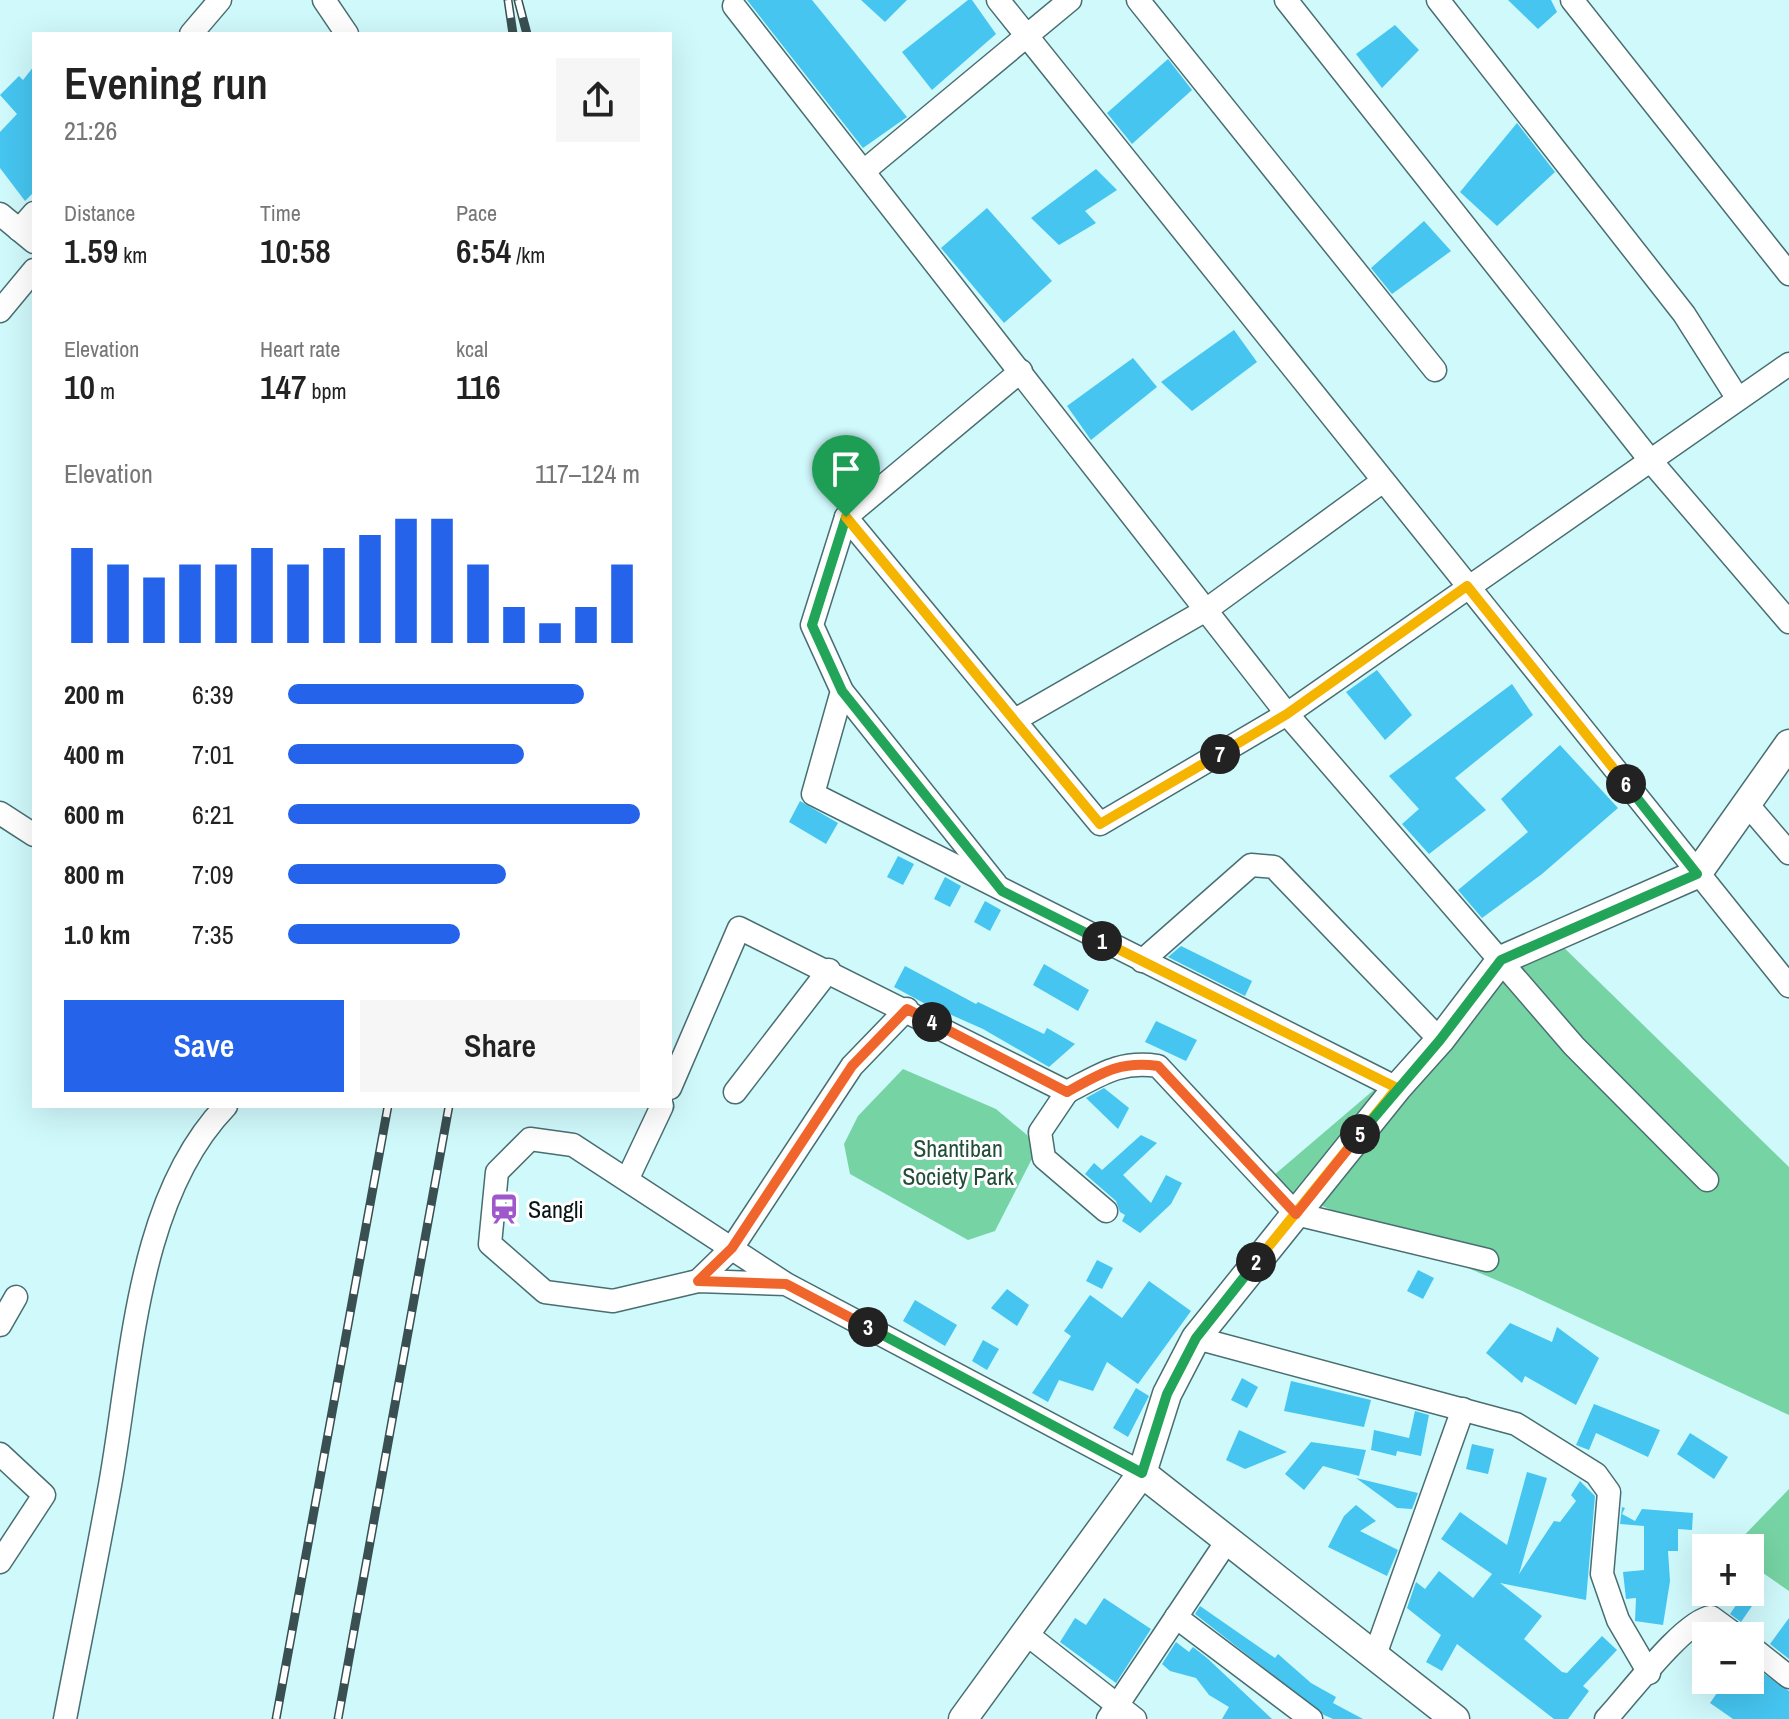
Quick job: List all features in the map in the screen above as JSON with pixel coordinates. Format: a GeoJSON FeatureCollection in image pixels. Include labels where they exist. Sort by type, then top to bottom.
{"type":"FeatureCollection","features":[{"type":"Feature","properties":{"kind":"main road"},"geometry":{"type":"LineString","coordinates":[[963,1719],[1142,1473],[1167,1394],[1196,1338],[1397,1088],[1440,1040],[1501,960],[1697,874],[1789,744]]}},
{"type":"Feature","properties":{"kind":"main road"},"geometry":{"type":"LineString","coordinates":[[1142,1473],[1455,1719]]}},
{"type":"Feature","properties":{"kind":"street"},"geometry":{"type":"LineString","coordinates":[[193,32],[220,0]]}},
{"type":"Feature","properties":{"kind":"street"},"geometry":{"type":"LineString","coordinates":[[324,0],[346,32]]}},
{"type":"Feature","properties":{"kind":"street"},"geometry":{"type":"LineString","coordinates":[[998,0],[1789,986]]}},
{"type":"Feature","properties":{"kind":"street"},"geometry":{"type":"LineString","coordinates":[[864,171],[1070,0]]}},
{"type":"Feature","properties":{"kind":"street"},"geometry":{"type":"LineString","coordinates":[[1138,0],[1435,370]]}},
{"type":"Feature","properties":{"kind":"street"},"geometry":{"type":"LineString","coordinates":[[1286,0],[1650,460],[1789,622]]}},
{"type":"Feature","properties":{"kind":"street"},"geometry":{"type":"LineString","coordinates":[[1438,0],[1684,314],[1738,399]]}},
{"type":"Feature","properties":{"kind":"street"},"geometry":{"type":"LineString","coordinates":[[1572,0],[1789,274]]}},
{"type":"Feature","properties":{"kind":"street"},"geometry":{"type":"LineString","coordinates":[[734,6],[1287,714],[1574,1046],[1707,1180]]}},
{"type":"Feature","properties":{"kind":"street"},"geometry":{"type":"LineString","coordinates":[[0,214],[29,228]]}},
{"type":"Feature","properties":{"kind":"street"},"geometry":{"type":"LineString","coordinates":[[0,311],[32,272]]}},
{"type":"Feature","properties":{"kind":"street"},"geometry":{"type":"LineString","coordinates":[[846,517],[1100,824],[1287,714],[1789,364]]}},
{"type":"Feature","properties":{"kind":"street"},"geometry":{"type":"LineString","coordinates":[[1002,891],[842,691],[812,625],[846,517],[1021,371]]}},
{"type":"Feature","properties":{"kind":"street"},"geometry":{"type":"LineString","coordinates":[[1015,720],[1206,610],[1383,481]]}},
{"type":"Feature","properties":{"kind":"street"},"geometry":{"type":"LineString","coordinates":[[842,691],[813,794],[1397,1088]]}},
{"type":"Feature","properties":{"kind":"street"},"geometry":{"type":"LineString","coordinates":[[1747,804],[1789,853]]}},
{"type":"Feature","properties":{"kind":"street"},"geometry":{"type":"LineString","coordinates":[[0,813],[32,834]]}},
{"type":"Feature","properties":{"kind":"street"},"geometry":{"type":"LineString","coordinates":[[1142,961],[1251,865],[1274,867],[1440,1040]]}},
{"type":"Feature","properties":{"kind":"street"},"geometry":{"type":"LineString","coordinates":[[672,1083],[739,928],[907,1009],[1067,1092]]}},
{"type":"Feature","properties":{"kind":"street"},"geometry":{"type":"LineString","coordinates":[[735,1092],[829,970]]}},
{"type":"Feature","properties":{"kind":"street"},"geometry":{"type":"LineString","coordinates":[[698,1281],[732,1248],[852,1066],[907,1009]]}},
{"type":"Feature","properties":{"kind":"street"},"geometry":{"type":"LineString","coordinates":[[1106,1211],[1044,1158],[1040,1132],[1067,1092],[1134,1062],[1158,1066],[1296,1214],[1487,1260]]}},
{"type":"Feature","properties":{"kind":"street"},"geometry":{"type":"LineString","coordinates":[[65,1719],[143,1285],[174,1180],[203,1130],[224,1108]]}},
{"type":"Feature","properties":{"kind":"street"},"geometry":{"type":"LineString","coordinates":[[628,1178],[661,1108]]}},
{"type":"Feature","properties":{"kind":"street"},"geometry":{"type":"LineString","coordinates":[[786,1284],[698,1281],[613,1301],[545,1292],[490,1244],[497,1172],[530,1139],[573,1145],[628,1178],[786,1284],[1142,1473]]}},
{"type":"Feature","properties":{"kind":"street"},"geometry":{"type":"LineString","coordinates":[[0,1325],[16,1297]]}},
{"type":"Feature","properties":{"kind":"street"},"geometry":{"type":"LineString","coordinates":[[1196,1338],[1516,1424],[1596,1474],[1609,1492],[1602,1574],[1618,1620],[1649,1673]]}},
{"type":"Feature","properties":{"kind":"street"},"geometry":{"type":"LineString","coordinates":[[1375,1655],[1463,1409]]}},
{"type":"Feature","properties":{"kind":"street"},"geometry":{"type":"LineString","coordinates":[[0,1454],[44,1495],[0,1562]]}},
{"type":"Feature","properties":{"kind":"street"},"geometry":{"type":"LineString","coordinates":[[1024,1632],[1120,1715],[1176,1617],[1227,1541]]}},
{"type":"Feature","properties":{"kind":"street"},"geometry":{"type":"LineString","coordinates":[[1176,1617],[1283,1710],[1311,1719]]}},
{"type":"Feature","properties":{"kind":"street"},"geometry":{"type":"LineString","coordinates":[[1697,1622],[1711,1617],[1718,1622]]}},
{"type":"Feature","properties":{"kind":"street"},"geometry":{"type":"LineString","coordinates":[[1606,1719],[1649,1673],[1667,1648],[1692,1626]]}},
{"type":"Feature","properties":{"kind":"street"},"geometry":{"type":"LineString","coordinates":[[1764,1657],[1789,1677]]}},
{"type":"Feature","properties":{"kind":"green space"},"geometry":{"type":"Polygon","coordinates":[[[1553,937],[1789,1167],[1789,1415],[1522,1291],[1266,1182],[1553,937]]]}},
{"type":"Feature","properties":{"kind":"green space","name":"Shantiban Society Park"},"geometry":{"type":"Polygon","coordinates":[[[903,1069],[996,1109],[1039,1145],[995,1231],[968,1240],[850,1174],[844,1144],[858,1116],[903,1069]]]}},
{"type":"Feature","properties":{"kind":"green space"},"geometry":{"type":"Polygon","coordinates":[[[1789,1489],[1789,1591],[1764,1574],[1764,1534],[1746,1534],[1789,1489]]]}},
{"type":"Feature","properties":{"kind":"building"},"geometry":{"type":"Polygon","coordinates":[[[747,0],[812,0],[907,117],[863,148],[747,0]]]}},
{"type":"Feature","properties":{"kind":"building"},"geometry":{"type":"Polygon","coordinates":[[[861,0],[907,0],[885,22],[861,0]]]}},
{"type":"Feature","properties":{"kind":"building"},"geometry":{"type":"Polygon","coordinates":[[[972,0],[996,34],[932,90],[902,52],[972,0]]]}},
{"type":"Feature","properties":{"kind":"building"},"geometry":{"type":"Polygon","coordinates":[[[1508,0],[1551,0],[1557,12],[1538,29],[1508,0]]]}},
{"type":"Feature","properties":{"kind":"building"},"geometry":{"type":"Polygon","coordinates":[[[1395,25],[1419,50],[1382,88],[1356,54],[1395,25]]]}},
{"type":"Feature","properties":{"kind":"building"},"geometry":{"type":"Polygon","coordinates":[[[1168,59],[1192,90],[1132,144],[1107,113],[1168,59]]]}},
{"type":"Feature","properties":{"kind":"building"},"geometry":{"type":"Polygon","coordinates":[[[32,69],[32,194],[25,201],[0,168],[0,132],[17,114],[0,95],[19,76],[23,80],[32,69]]]}},
{"type":"Feature","properties":{"kind":"building"},"geometry":{"type":"Polygon","coordinates":[[[1517,123],[1555,172],[1497,226],[1460,192],[1517,123]]]}},
{"type":"Feature","properties":{"kind":"building"},"geometry":{"type":"Polygon","coordinates":[[[1096,169],[1117,190],[1085,211],[1096,223],[1059,245],[1031,218],[1096,169]]]}},
{"type":"Feature","properties":{"kind":"building"},"geometry":{"type":"Polygon","coordinates":[[[987,208],[1052,281],[1004,323],[941,248],[987,208]]]}},
{"type":"Feature","properties":{"kind":"building"},"geometry":{"type":"Polygon","coordinates":[[[1424,221],[1451,251],[1392,294],[1371,268],[1424,221]]]}},
{"type":"Feature","properties":{"kind":"building"},"geometry":{"type":"Polygon","coordinates":[[[1234,330],[1257,362],[1192,411],[1161,382],[1234,330]]]}},
{"type":"Feature","properties":{"kind":"building"},"geometry":{"type":"Polygon","coordinates":[[[1133,358],[1157,387],[1091,440],[1067,406],[1133,358]]]}},
{"type":"Feature","properties":{"kind":"building"},"geometry":{"type":"Polygon","coordinates":[[[1377,670],[1412,715],[1385,740],[1346,692],[1377,670]]]}},
{"type":"Feature","properties":{"kind":"building"},"geometry":{"type":"Polygon","coordinates":[[[1512,684],[1533,715],[1455,778],[1486,810],[1429,854],[1402,824],[1419,809],[1389,776],[1512,684]]]}},
{"type":"Feature","properties":{"kind":"building"},"geometry":{"type":"Polygon","coordinates":[[[1560,745],[1618,808],[1542,874],[1482,918],[1458,890],[1528,832],[1501,799],[1560,745]]]}},
{"type":"Feature","properties":{"kind":"building"},"geometry":{"type":"Polygon","coordinates":[[[800,801],[838,823],[826,844],[789,822],[800,801]]]}},
{"type":"Feature","properties":{"kind":"building"},"geometry":{"type":"Polygon","coordinates":[[[898,856],[914,864],[903,885],[887,877],[898,856]]]}},
{"type":"Feature","properties":{"kind":"building"},"geometry":{"type":"Polygon","coordinates":[[[945,877],[961,886],[950,907],[934,899],[945,877]]]}},
{"type":"Feature","properties":{"kind":"building"},"geometry":{"type":"Polygon","coordinates":[[[985,901],[1001,910],[990,931],[974,922],[985,901]]]}},
{"type":"Feature","properties":{"kind":"building"},"geometry":{"type":"Polygon","coordinates":[[[1181,946],[1252,981],[1245,996],[1168,957],[1181,946]]]}},
{"type":"Feature","properties":{"kind":"building"},"geometry":{"type":"Polygon","coordinates":[[[1044,964],[1089,990],[1078,1011],[1033,985],[1044,964]]]}},
{"type":"Feature","properties":{"kind":"building"},"geometry":{"type":"Polygon","coordinates":[[[905,966],[976,1004],[978,1002],[1044,1034],[1047,1028],[1075,1044],[1049,1067],[983,1029],[946,1015],[894,987],[905,966]]]}},
{"type":"Feature","properties":{"kind":"building"},"geometry":{"type":"Polygon","coordinates":[[[1156,1021],[1197,1040],[1186,1061],[1145,1042],[1156,1021]]]}},
{"type":"Feature","properties":{"kind":"building"},"geometry":{"type":"Polygon","coordinates":[[[1104,1088],[1129,1108],[1118,1129],[1086,1098],[1104,1088]]]}},
{"type":"Feature","properties":{"kind":"building"},"geometry":{"type":"Polygon","coordinates":[[[1141,1135],[1157,1143],[1123,1175],[1151,1203],[1166,1175],[1182,1183],[1171,1204],[1140,1233],[1122,1221],[1125,1215],[1120,1212],[1116,1201],[1085,1174],[1094,1163],[1102,1170],[1141,1135]]]}},
{"type":"Feature","properties":{"kind":"building"},"geometry":{"type":"Polygon","coordinates":[[[1097,1260],[1113,1268],[1102,1289],[1086,1281],[1097,1260]]]}},
{"type":"Feature","properties":{"kind":"building"},"geometry":{"type":"Polygon","coordinates":[[[1418,1270],[1434,1278],[1423,1299],[1407,1291],[1418,1270]]]}},
{"type":"Feature","properties":{"kind":"building"},"geometry":{"type":"Polygon","coordinates":[[[1149,1281],[1191,1311],[1138,1384],[1107,1362],[1093,1391],[1059,1380],[1048,1402],[1032,1393],[1071,1336],[1064,1331],[1090,1295],[1122,1318],[1149,1281]]]}},
{"type":"Feature","properties":{"kind":"building"},"geometry":{"type":"Polygon","coordinates":[[[1007,1289],[1029,1305],[1017,1326],[991,1308],[1007,1289]]]}},
{"type":"Feature","properties":{"kind":"building"},"geometry":{"type":"Polygon","coordinates":[[[915,1300],[957,1325],[945,1346],[903,1321],[915,1300]]]}},
{"type":"Feature","properties":{"kind":"building"},"geometry":{"type":"Polygon","coordinates":[[[1510,1323],[1552,1342],[1557,1327],[1599,1358],[1576,1405],[1525,1376],[1522,1383],[1486,1353],[1510,1323]]]}},
{"type":"Feature","properties":{"kind":"building"},"geometry":{"type":"Polygon","coordinates":[[[983,1340],[999,1349],[987,1370],[972,1361],[983,1340]]]}},
{"type":"Feature","properties":{"kind":"building"},"geometry":{"type":"Polygon","coordinates":[[[1242,1378],[1258,1387],[1247,1408],[1231,1400],[1242,1378]]]}},
{"type":"Feature","properties":{"kind":"building"},"geometry":{"type":"Polygon","coordinates":[[[1291,1381],[1371,1400],[1364,1427],[1284,1411],[1291,1381]]]}},
{"type":"Feature","properties":{"kind":"building"},"geometry":{"type":"Polygon","coordinates":[[[1136,1388],[1149,1396],[1128,1437],[1113,1428],[1136,1388]]]}},
{"type":"Feature","properties":{"kind":"building"},"geometry":{"type":"Polygon","coordinates":[[[1594,1404],[1660,1430],[1648,1457],[1596,1433],[1589,1450],[1576,1445],[1594,1404]]]}},
{"type":"Feature","properties":{"kind":"building"},"geometry":{"type":"Polygon","coordinates":[[[1415,1411],[1429,1415],[1421,1456],[1397,1451],[1396,1456],[1371,1450],[1374,1430],[1409,1438],[1415,1411]]]}},
{"type":"Feature","properties":{"kind":"building"},"geometry":{"type":"Polygon","coordinates":[[[1239,1430],[1287,1452],[1245,1469],[1226,1460],[1239,1430]]]}},
{"type":"Feature","properties":{"kind":"building"},"geometry":{"type":"Polygon","coordinates":[[[1690,1433],[1728,1457],[1714,1479],[1677,1454],[1690,1433]]]}},
{"type":"Feature","properties":{"kind":"building"},"geometry":{"type":"Polygon","coordinates":[[[1311,1442],[1366,1450],[1359,1476],[1323,1466],[1304,1490],[1285,1474],[1311,1442]]]}},
{"type":"Feature","properties":{"kind":"building"},"geometry":{"type":"Polygon","coordinates":[[[1472,1444],[1494,1449],[1488,1474],[1466,1469],[1472,1444]]]}},
{"type":"Feature","properties":{"kind":"building"},"geometry":{"type":"Polygon","coordinates":[[[1527,1472],[1547,1478],[1519,1574],[1554,1521],[1560,1522],[1576,1501],[1571,1495],[1580,1481],[1595,1496],[1586,1600],[1500,1583],[1542,1616],[1524,1639],[1562,1672],[1567,1673],[1602,1636],[1617,1650],[1583,1686],[1589,1691],[1568,1719],[1554,1719],[1457,1644],[1442,1671],[1426,1662],[1441,1635],[1407,1608],[1416,1582],[1425,1589],[1439,1571],[1473,1598],[1492,1574],[1441,1539],[1460,1512],[1507,1545],[1527,1472]]]}},
{"type":"Feature","properties":{"kind":"building"},"geometry":{"type":"Polygon","coordinates":[[[1356,1478],[1418,1493],[1412,1509],[1397,1508],[1356,1478]]]}},
{"type":"Feature","properties":{"kind":"building"},"geometry":{"type":"Polygon","coordinates":[[[1356,1505],[1376,1521],[1360,1531],[1398,1550],[1387,1576],[1328,1547],[1344,1516],[1356,1505]]]}},
{"type":"Feature","properties":{"kind":"building"},"geometry":{"type":"Polygon","coordinates":[[[1622,1507],[1625,1508],[1622,1514],[1635,1521],[1642,1509],[1693,1513],[1692,1530],[1678,1529],[1678,1551],[1668,1551],[1670,1581],[1663,1625],[1635,1621],[1636,1598],[1626,1599],[1623,1572],[1644,1570],[1644,1526],[1620,1524],[1622,1507]]]}},
{"type":"Feature","properties":{"kind":"building"},"geometry":{"type":"Polygon","coordinates":[[[1104,1598],[1151,1629],[1116,1683],[1060,1642],[1075,1618],[1086,1625],[1104,1598]]]}},
{"type":"Feature","properties":{"kind":"building"},"geometry":{"type":"Polygon","coordinates":[[[1200,1606],[1275,1658],[1278,1654],[1311,1683],[1336,1697],[1333,1703],[1363,1719],[1333,1719],[1324,1715],[1195,1614],[1200,1606]]]}},
{"type":"Feature","properties":{"kind":"building"},"geometry":{"type":"Polygon","coordinates":[[[1735,1606],[1752,1606],[1741,1622],[1730,1614],[1735,1606]]]}},
{"type":"Feature","properties":{"kind":"building"},"geometry":{"type":"Polygon","coordinates":[[[1789,1618],[1789,1659],[1770,1644],[1789,1618]]]}},
{"type":"Feature","properties":{"kind":"building"},"geometry":{"type":"Polygon","coordinates":[[[1176,1642],[1189,1652],[1193,1647],[1207,1658],[1272,1719],[1222,1719],[1229,1707],[1209,1695],[1196,1678],[1170,1671],[1162,1664],[1176,1642]]]}},
{"type":"Feature","properties":{"kind":"building"},"geometry":{"type":"Polygon","coordinates":[[[1764,1674],[1789,1691],[1789,1719],[1733,1719],[1710,1703],[1716,1694],[1764,1694],[1764,1674]]]}},
{"type":"Feature","properties":{"kind":"railway"},"geometry":{"type":"LineString","coordinates":[[508,0],[513,32]]}},
{"type":"Feature","properties":{"kind":"railway"},"geometry":{"type":"LineString","coordinates":[[518,0],[526,32]]}},
{"type":"Feature","properties":{"kind":"railway"},"geometry":{"type":"LineString","coordinates":[[276,1719],[388,1108]]}},
{"type":"Feature","properties":{"kind":"railway"},"geometry":{"type":"LineString","coordinates":[[338,1719],[449,1108]]}},
{"type":"Feature","properties":{"kind":"place","name":"Sangli"},"geometry":{"type":"Point","coordinates":[504,1209]}},
{"type":"Feature","properties":{"kind":"route"},"geometry":{"type":"LineString","coordinates":[[846,517],[812,625],[842,691],[1002,891],[1397,1088],[1196,1338],[1167,1394],[1142,1473],[786,1284],[698,1281],[732,1248],[852,1066],[907,1009],[1067,1092],[1110,1069],[1134,1062],[1158,1066],[1296,1214],[1397,1088],[1440,1040],[1501,960],[1697,874],[1467,586],[1287,714],[1100,824],[846,517]]}}]}
